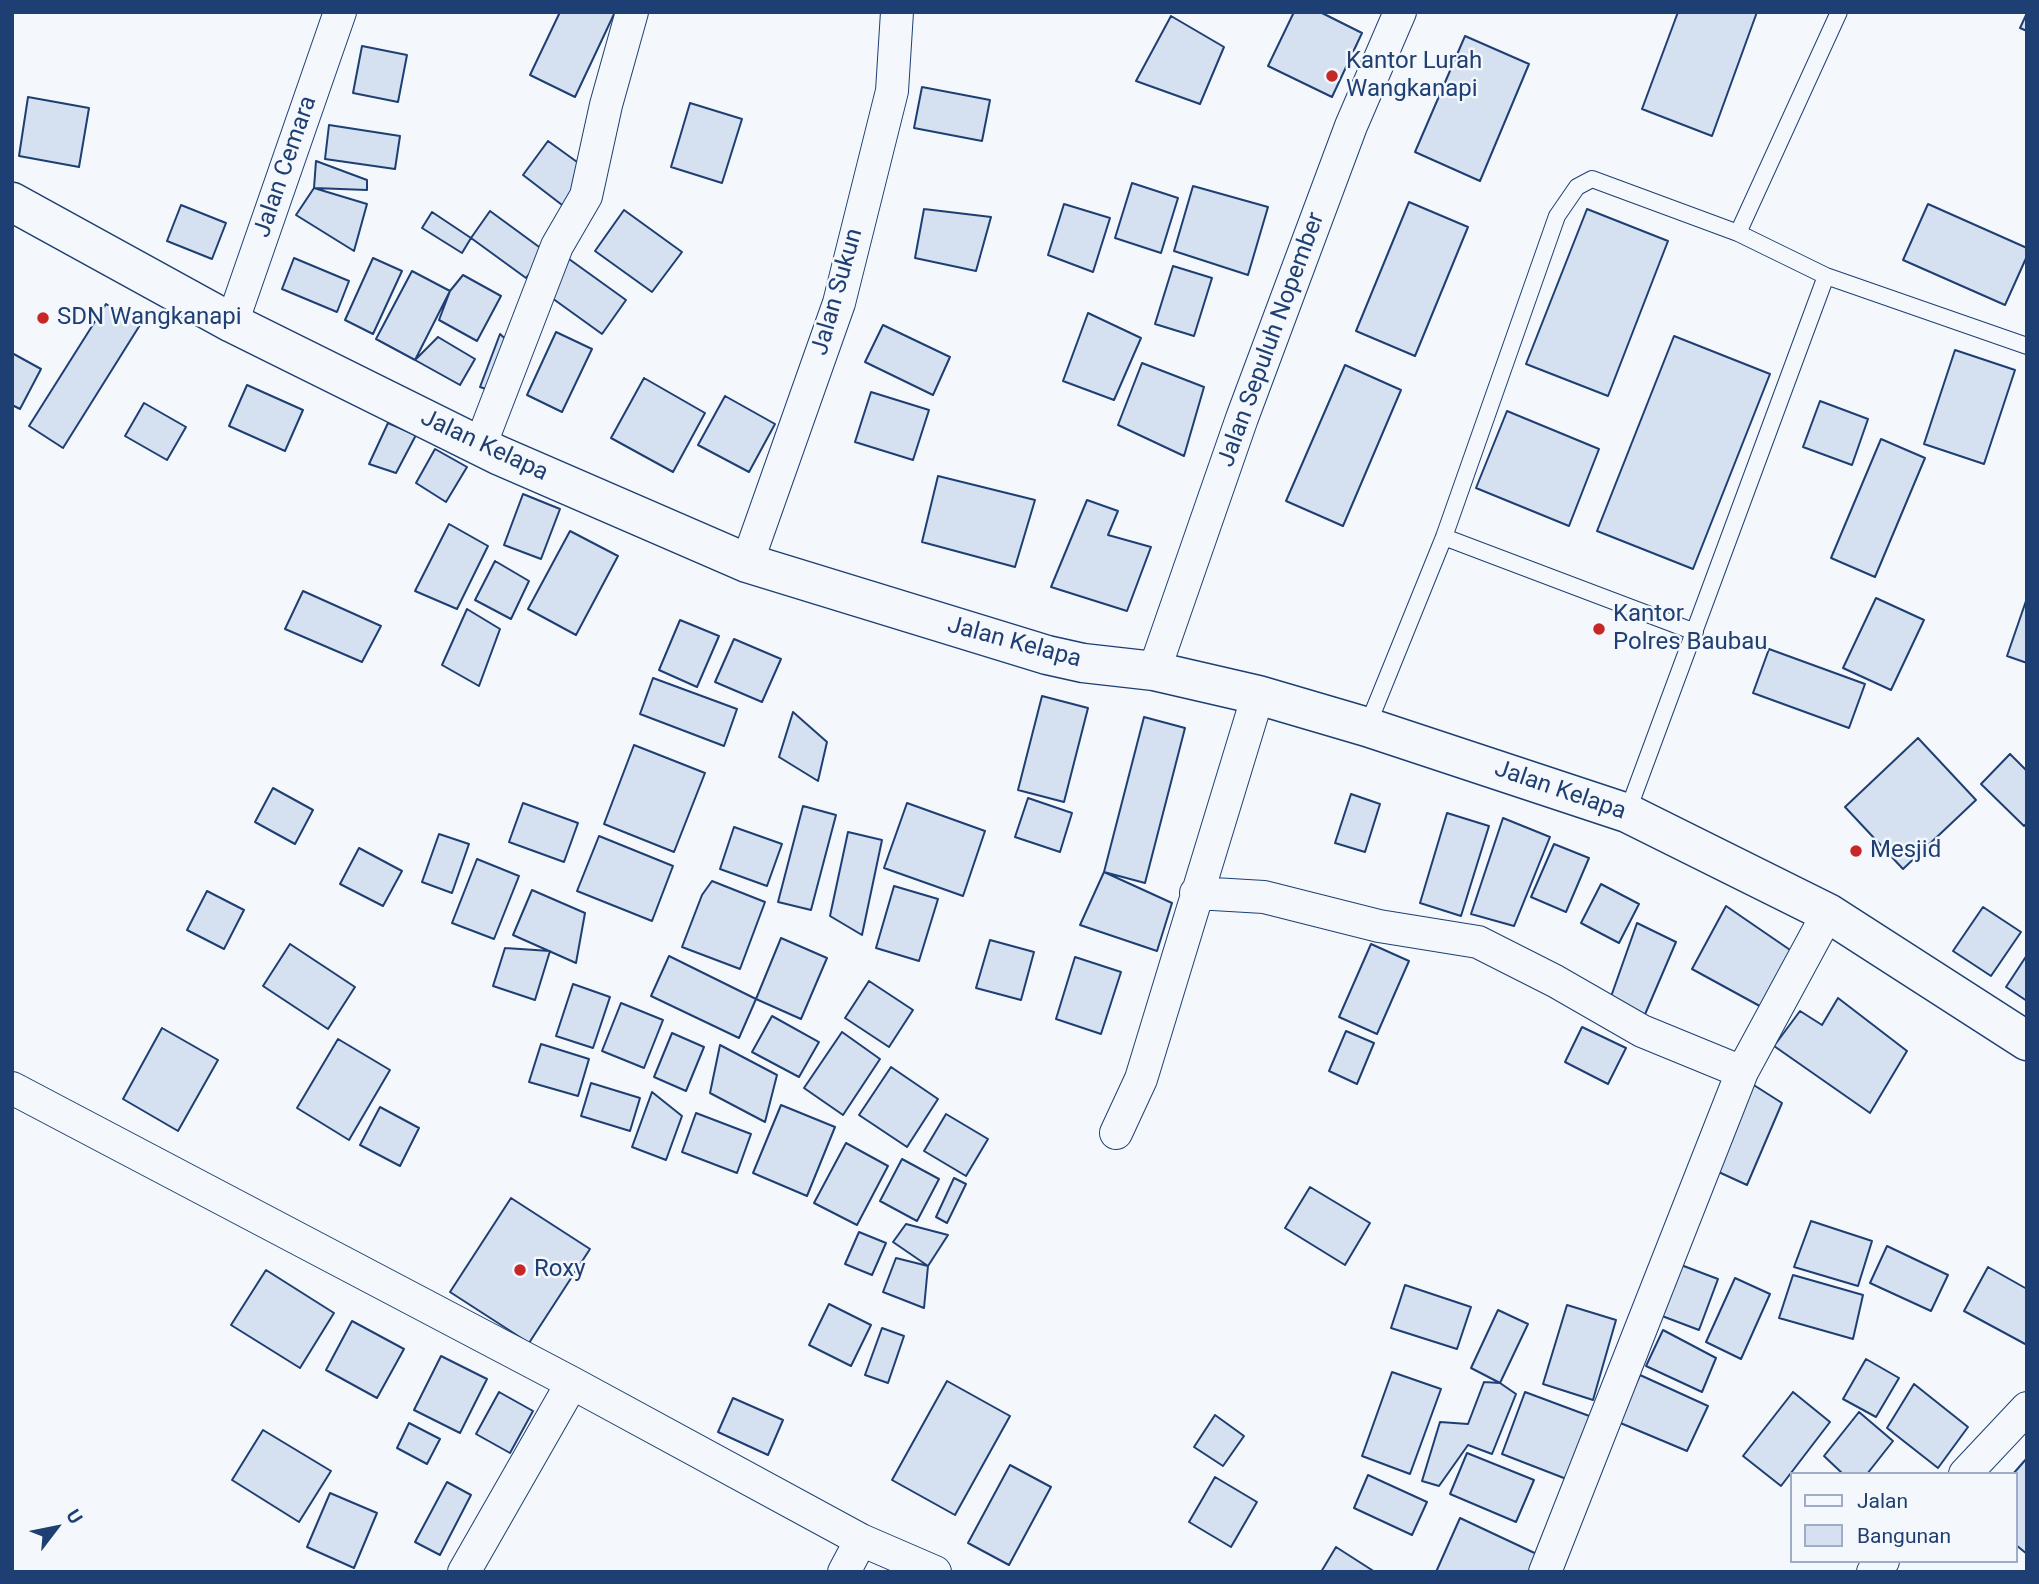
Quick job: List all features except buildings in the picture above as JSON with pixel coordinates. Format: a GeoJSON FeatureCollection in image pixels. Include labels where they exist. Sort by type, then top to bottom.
{"type":"FeatureCollection","features":[{"type":"Feature","properties":{"kind":"street","name":"Jalan Cemara"},"geometry":{"type":"LineString","coordinates":[[232,323],[340,12]]}},
{"type":"Feature","properties":{"kind":"street"},"geometry":{"type":"LineString","coordinates":[[480,446],[558,246],[586,196],[606,105],[632,12]]}},
{"type":"Feature","properties":{"kind":"street","name":"Jalan Sukun"},"geometry":{"type":"LineString","coordinates":[[747,563],[839,303],[892,91],[897,12]]}},
{"type":"Feature","properties":{"kind":"street","name":"Jalan Sepuluh Nopember"},"geometry":{"type":"LineString","coordinates":[[1154,671],[1242,418],[1341,152],[1401,12]]}},
{"type":"Feature","properties":{"kind":"street","name":"Jalan Kelapa"},"geometry":{"type":"LineString","coordinates":[[12,202],[232,323],[480,446],[747,563],[1047,655],[1083,663],[1154,671],[1258,695],[1367,727],[1627,813],[1828,913],[2027,1041]]}},
{"type":"Feature","properties":{"kind":"street"},"geometry":{"type":"LineString","coordinates":[[1116,1133],[1141,1079],[1258,695]]}},
{"type":"Feature","properties":{"kind":"street"},"geometry":{"type":"LineString","coordinates":[[1196,893],[1264,897],[1379,926],[1478,942],[1555,981],[1642,1031],[1742,1072]]}},
{"type":"Feature","properties":{"kind":"street"},"geometry":{"type":"LineString","coordinates":[[1545,1572],[1742,1072],[1828,913]]}},
{"type":"Feature","properties":{"kind":"street"},"geometry":{"type":"LineString","coordinates":[[12,1088],[572,1383],[861,1540],[935,1572]]}},
{"type":"Feature","properties":{"kind":"street"},"geometry":{"type":"LineString","coordinates":[[464,1572],[572,1383]]}},
{"type":"Feature","properties":{"kind":"street"},"geometry":{"type":"LineString","coordinates":[[1967,1472],[2027,1408]]}},
{"type":"Feature","properties":{"kind":"street"},"geometry":{"type":"LineString","coordinates":[[844,1572],[861,1540]]}},
{"type":"Feature","properties":{"kind":"lane"},"geometry":{"type":"LineString","coordinates":[[1738,233],[1839,12]]}},
{"type":"Feature","properties":{"kind":"lane"},"geometry":{"type":"LineString","coordinates":[[1367,727],[1444,537],[1557,216],[1577,187],[1592,178],[1738,233],[1826,276],[2027,346]]}},
{"type":"Feature","properties":{"kind":"lane"},"geometry":{"type":"LineString","coordinates":[[1627,813],[1826,276]]}},
{"type":"Feature","properties":{"kind":"lane"},"geometry":{"type":"LineString","coordinates":[[1444,537],[1695,632]]}},
{"type":"Feature","properties":{"kind":"place","name":"Kantor Lurah Wangkanapi"},"geometry":{"type":"Point","coordinates":[1332,76]}},
{"type":"Feature","properties":{"kind":"place","name":"SDN Wangkanapi"},"geometry":{"type":"Point","coordinates":[43,318]}},
{"type":"Feature","properties":{"kind":"place","name":"Kantor Polres Baubau"},"geometry":{"type":"Point","coordinates":[1599,629]}},
{"type":"Feature","properties":{"kind":"place","name":"Mesjid"},"geometry":{"type":"Point","coordinates":[1856,851]}},
{"type":"Feature","properties":{"kind":"place","name":"Roxy"},"geometry":{"type":"Point","coordinates":[520,1270]}}]}
